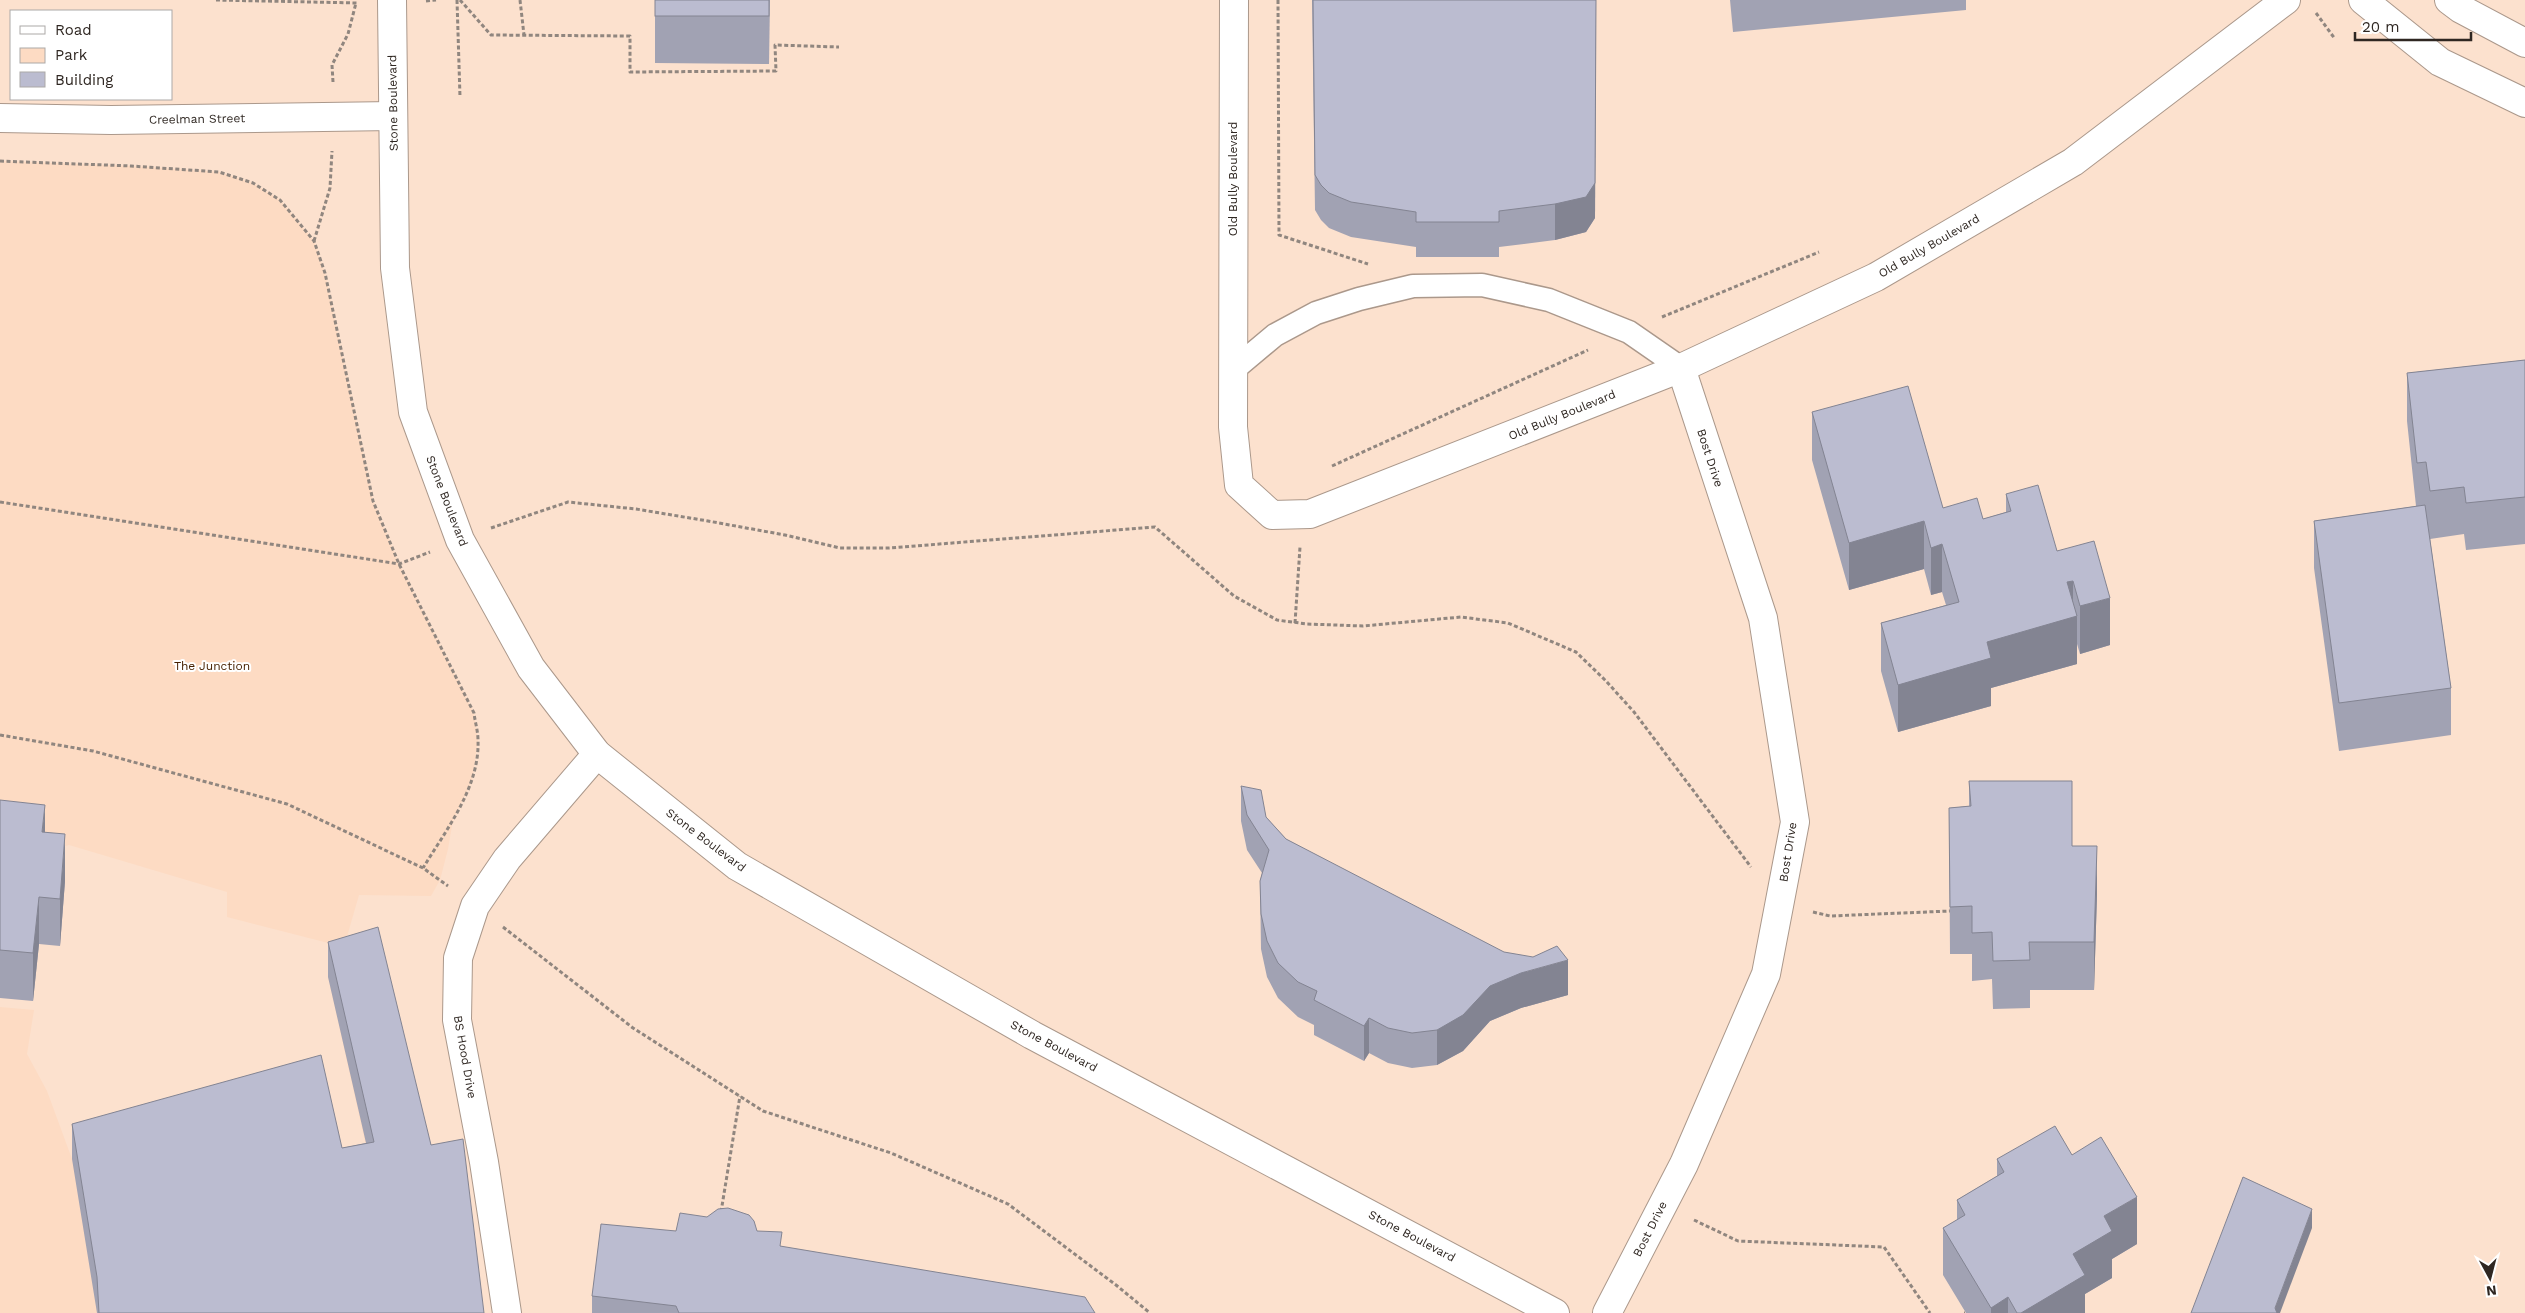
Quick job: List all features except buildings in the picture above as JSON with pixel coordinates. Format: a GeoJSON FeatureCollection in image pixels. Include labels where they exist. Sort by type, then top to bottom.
{"type":"FeatureCollection","features":[{"type":"Feature","properties":{"kind":"street","name":"Stone Boulevard"},"geometry":{"type":"LineString","coordinates":[[392,0],[395,268],[413,412],[460,540],[531,668],[598,754],[737,866],[1032,1035],[1555,1313]]}},
{"type":"Feature","properties":{"kind":"street","name":"Old Bully Boulevard"},"geometry":{"type":"LineString","coordinates":[[1234,0],[1233,427],[1239,485],[1272,515],[1310,514],[1681,368],[1876,277],[2073,162],[2286,0]]}},
{"type":"Feature","properties":{"kind":"street"},"geometry":{"type":"LineString","coordinates":[[2363,0],[2440,62],[2525,103]]}},
{"type":"Feature","properties":{"kind":"street"},"geometry":{"type":"LineString","coordinates":[[2449,0],[2461,9],[2525,43]]}},
{"type":"Feature","properties":{"kind":"street","name":"Creelman Street"},"geometry":{"type":"LineString","coordinates":[[0,118],[111,120],[393,116]]}},
{"type":"Feature","properties":{"kind":"street","name":"Bost Drive"},"geometry":{"type":"LineString","coordinates":[[1607,1313],[1684,1164],[1766,974],[1795,822],[1763,618],[1681,368]]}},
{"type":"Feature","properties":{"kind":"street","name":"BS Hood Drive"},"geometry":{"type":"LineString","coordinates":[[507,1313],[484,1162],[457,1020],[458,958],[475,906],[508,859],[598,754]]}},
{"type":"Feature","properties":{"kind":"lane"},"geometry":{"type":"LineString","coordinates":[[1232,371],[1275,335],[1316,312],[1413,286],[1482,285],[1549,300],[1629,332],[1681,368]]}},
{"type":"Feature","properties":{"kind":"path"},"geometry":{"type":"LineString","coordinates":[[216,0],[356,3]]}},
{"type":"Feature","properties":{"kind":"path"},"geometry":{"type":"LineString","coordinates":[[458,0],[491,35],[630,36],[630,72],[776,70],[775,45],[839,47]]}},
{"type":"Feature","properties":{"kind":"path"},"geometry":{"type":"LineString","coordinates":[[458,0],[460,97]]}},
{"type":"Feature","properties":{"kind":"path"},"geometry":{"type":"LineString","coordinates":[[520,0],[524,35]]}},
{"type":"Feature","properties":{"kind":"path"},"geometry":{"type":"LineString","coordinates":[[1278,0],[1278,235],[1375,266]]}},
{"type":"Feature","properties":{"kind":"path"},"geometry":{"type":"LineString","coordinates":[[2313,8],[2335,39]]}},
{"type":"Feature","properties":{"kind":"path"},"geometry":{"type":"LineString","coordinates":[[0,161],[131,166],[219,172],[253,183],[280,200],[314,241],[325,272],[373,501],[399,564],[474,713],[478,740],[472,781],[453,820],[423,868]]}},
{"type":"Feature","properties":{"kind":"path"},"geometry":{"type":"LineString","coordinates":[[0,502],[399,564],[460,540],[568,502],[718,522],[840,548],[889,548],[1156,527],[1234,596],[1277,620],[1307,624],[1363,626],[1461,617],[1508,623],[1576,652],[1606,680],[1634,712],[1780,905],[1830,916],[1950,911]]}},
{"type":"Feature","properties":{"kind":"path"},"geometry":{"type":"LineString","coordinates":[[0,734],[93,752],[288,804],[423,868],[633,1028],[763,1111],[891,1153],[1008,1204],[1150,1313]]}},
{"type":"Feature","properties":{"kind":"path"},"geometry":{"type":"LineString","coordinates":[[719,1219],[740,1096]]}},
{"type":"Feature","properties":{"kind":"path"},"geometry":{"type":"LineString","coordinates":[[1664,1202],[1704,1226],[1738,1241],[1884,1247],[1930,1313]]}},
{"type":"Feature","properties":{"kind":"shaded area"},"geometry":{"type":"Polygon","coordinates":[[[0,0],[2525,0],[2525,1313],[0,1313],[0,0]]]}},
{"type":"Feature","properties":{"kind":"green space","name":"The Junction"},"geometry":{"type":"Polygon","coordinates":[[[0,161],[131,166],[219,172],[253,183],[280,200],[314,241],[325,273],[373,501],[399,564],[474,713],[478,740],[472,781],[453,820],[440,880],[431,896],[359,895],[344,947],[227,917],[227,892],[69,845],[45,852],[0,848],[0,161]]]}},
{"type":"Feature","properties":{"kind":"green space"},"geometry":{"type":"Polygon","coordinates":[[[378,962],[480,1313],[0,1313],[0,1007],[34,1010],[27,1054],[47,1091],[72,1159],[338,1162],[373,1177],[328,977],[378,962]]]}}]}
